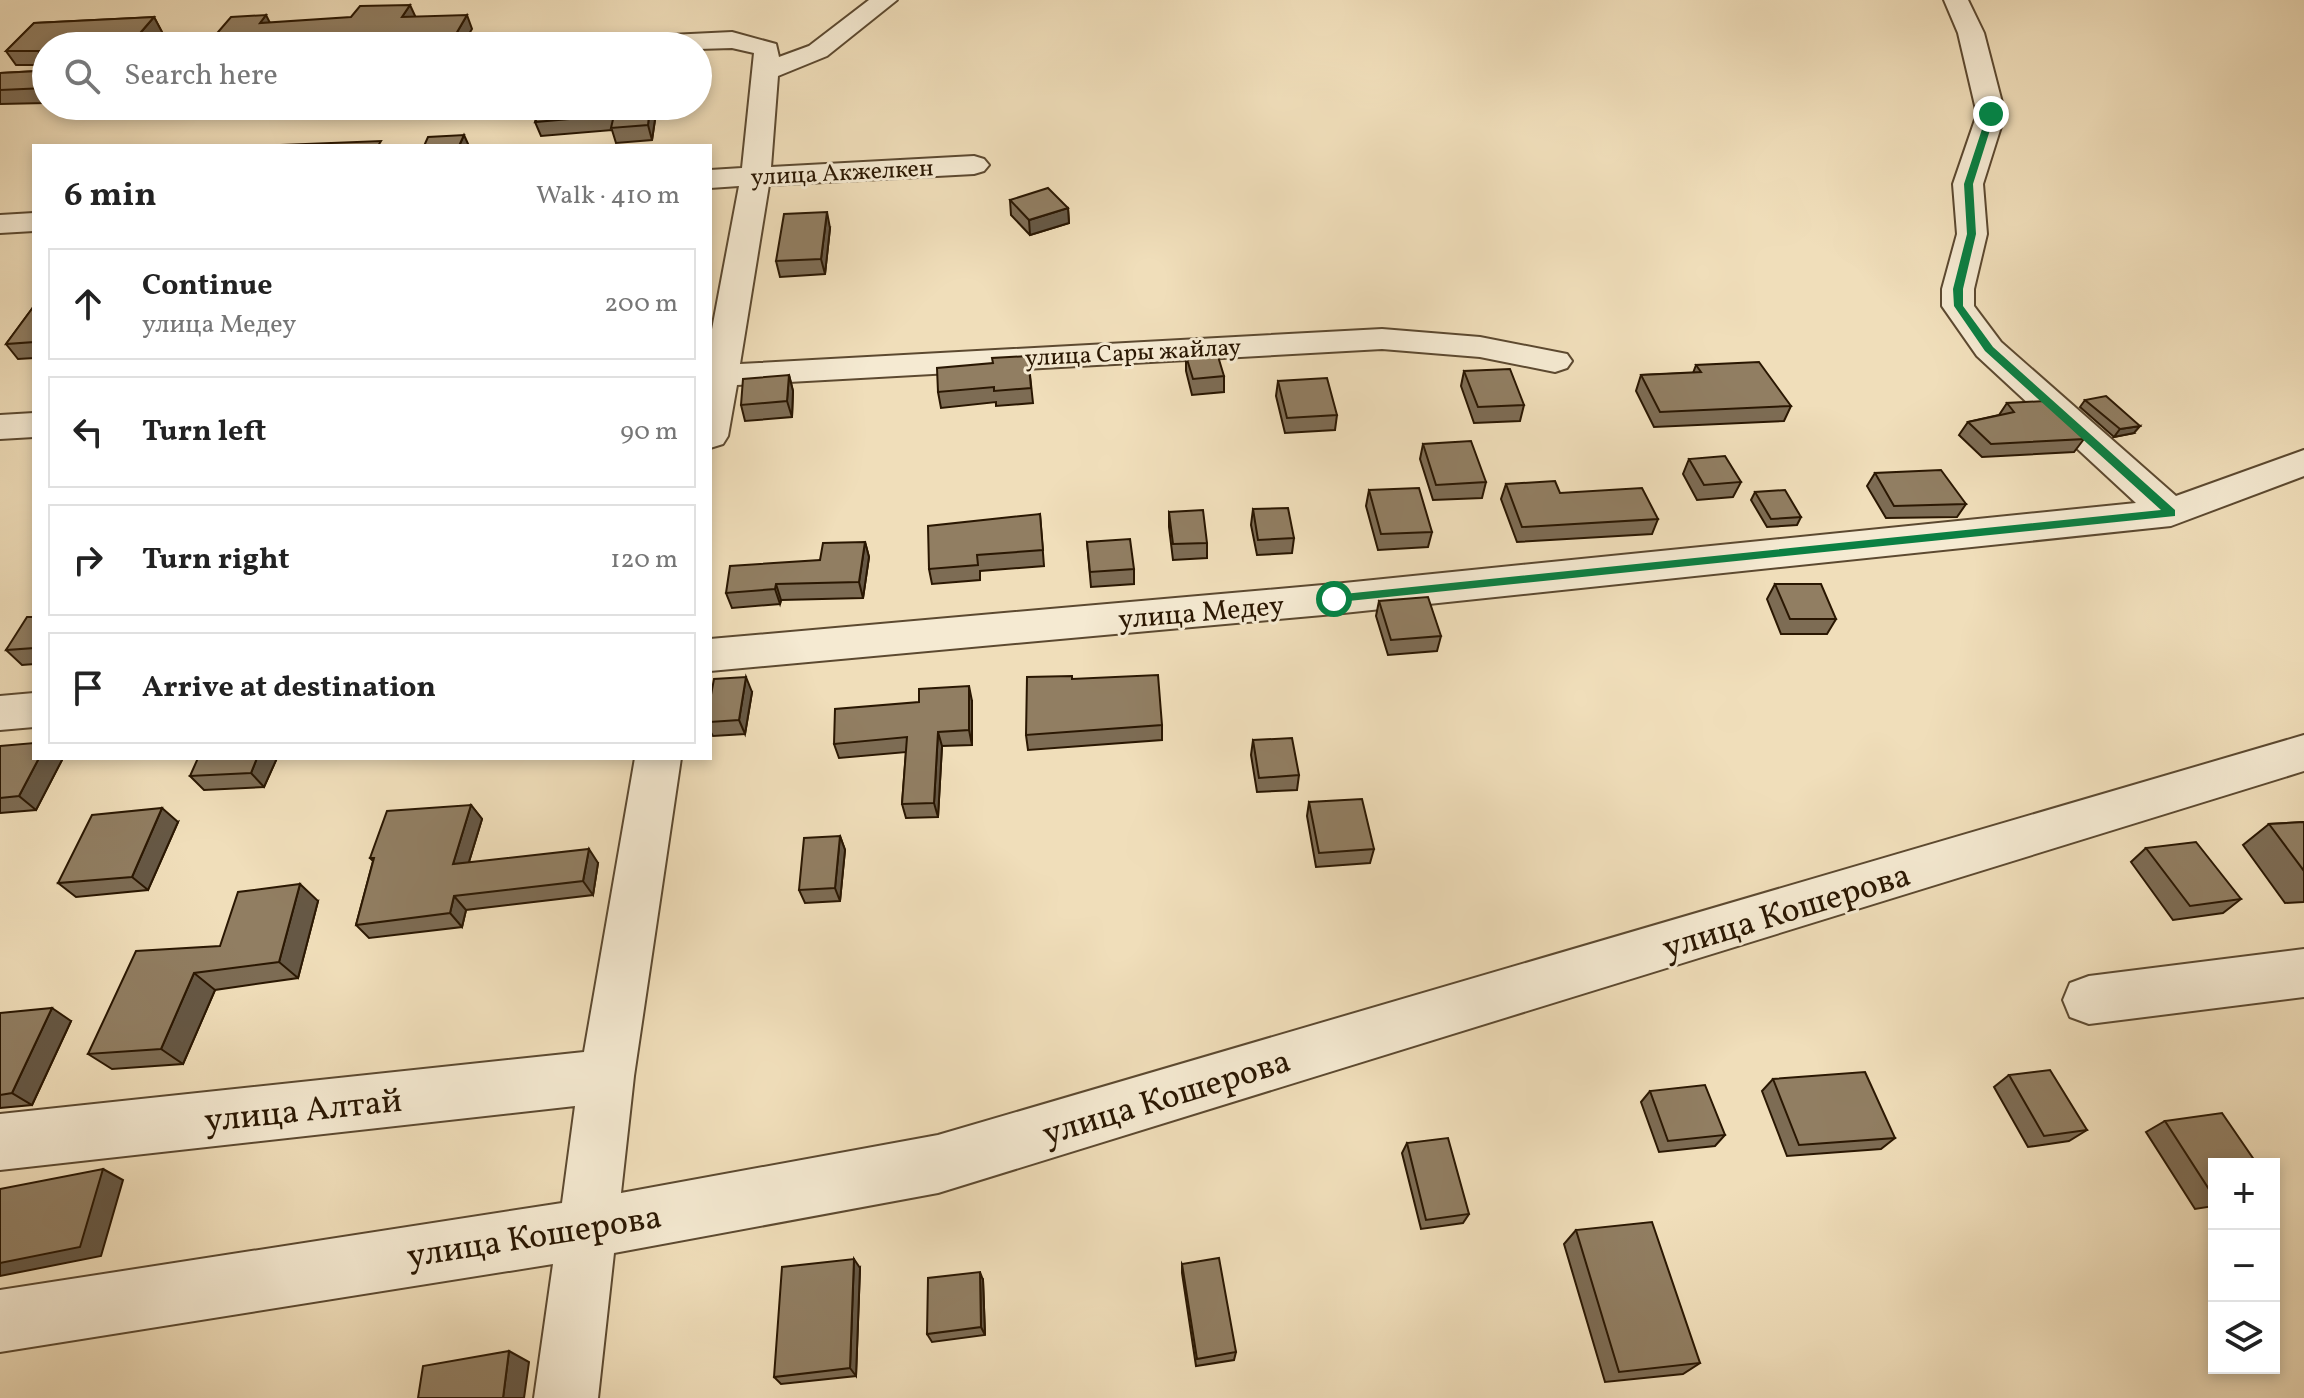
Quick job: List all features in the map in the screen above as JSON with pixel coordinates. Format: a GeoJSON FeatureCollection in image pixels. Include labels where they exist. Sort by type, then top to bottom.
{"type":"FeatureCollection","features":[{"type":"Feature","properties":{"kind":"street"},"geometry":{"type":"LineString","coordinates":[[765,72],[818,51],[885,0]]}},
{"type":"Feature","properties":{"kind":"street"},"geometry":{"type":"LineString","coordinates":[[1956,0],[1971,33],[1991,114],[1968,184],[1972,234],[1958,289],[1958,306],[1989,349],[2171,513]]}},
{"type":"Feature","properties":{"kind":"street"},"geometry":{"type":"LineString","coordinates":[[712,41],[753,42],[767,49],[756,176],[715,376],[712,412]]}},
{"type":"Feature","properties":{"kind":"street","name":"улица Акжелкен"},"geometry":{"type":"LineString","coordinates":[[712,179],[974,165]]}},
{"type":"Feature","properties":{"kind":"street"},"geometry":{"type":"LineString","coordinates":[[0,224],[32,222]]}},
{"type":"Feature","properties":{"kind":"street","name":"улица Сары жайлау"},"geometry":{"type":"LineString","coordinates":[[715,376],[1382,339],[1480,347],[1555,361]]}},
{"type":"Feature","properties":{"kind":"street"},"geometry":{"type":"LineString","coordinates":[[0,427],[32,425]]}},
{"type":"Feature","properties":{"kind":"street","name":"улица Медеу"},"geometry":{"type":"LineString","coordinates":[[712,655],[1334,599],[2171,513],[2304,462]]}},
{"type":"Feature","properties":{"kind":"street"},"geometry":{"type":"LineString","coordinates":[[0,713],[32,710]]}},
{"type":"Feature","properties":{"kind":"street","name":"улица Кошерова"},"geometry":{"type":"LineString","coordinates":[[0,1321],[585,1229],[938,1164],[2304,753]]}},
{"type":"Feature","properties":{"kind":"street"},"geometry":{"type":"LineString","coordinates":[[566,1398],[585,1229],[658,760]]}},
{"type":"Feature","properties":{"kind":"street"},"geometry":{"type":"LineString","coordinates":[[2089,1000],[2304,973]]}},
{"type":"Feature","properties":{"kind":"street","name":"улица Алтай"},"geometry":{"type":"LineString","coordinates":[[0,1142],[607,1076]]}},
{"type":"Feature","properties":{"kind":"building"},"geometry":{"type":"Polygon","coordinates":[[[410,5],[402,17],[467,15],[457,32],[218,32],[231,17],[266,15],[260,23],[351,17],[360,6],[410,5]]]}},
{"type":"Feature","properties":{"kind":"building"},"geometry":{"type":"Polygon","coordinates":[[[154,17],[141,32],[32,32],[32,51],[6,51],[34,23],[154,17]]]}},
{"type":"Feature","properties":{"kind":"building"},"geometry":{"type":"Polygon","coordinates":[[[32,71],[32,89],[0,90],[0,73],[32,71]]]}},
{"type":"Feature","properties":{"kind":"building"},"geometry":{"type":"Polygon","coordinates":[[[613,120],[649,120],[648,125],[611,128],[613,120]]]}},
{"type":"Feature","properties":{"kind":"building"},"geometry":{"type":"Polygon","coordinates":[[[464,135],[460,144],[425,144],[428,137],[464,135]]]}},
{"type":"Feature","properties":{"kind":"building"},"geometry":{"type":"Polygon","coordinates":[[[381,141],[379,144],[306,144],[381,141]]]}},
{"type":"Feature","properties":{"kind":"building"},"geometry":{"type":"Polygon","coordinates":[[[1048,188],[1068,208],[1029,220],[1010,200],[1048,188]]]}},
{"type":"Feature","properties":{"kind":"building"},"geometry":{"type":"Polygon","coordinates":[[[827,212],[821,259],[776,261],[784,214],[827,212]]]}},
{"type":"Feature","properties":{"kind":"building"},"geometry":{"type":"Polygon","coordinates":[[[32,309],[32,342],[6,344],[32,309]]]}},
{"type":"Feature","properties":{"kind":"building"},"geometry":{"type":"Polygon","coordinates":[[[1217,353],[1224,376],[1193,379],[1186,356],[1217,353]]]}},
{"type":"Feature","properties":{"kind":"building"},"geometry":{"type":"Polygon","coordinates":[[[1028,356],[1031,388],[994,391],[994,387],[938,392],[937,368],[993,363],[992,358],[1028,356]]]}},
{"type":"Feature","properties":{"kind":"building"},"geometry":{"type":"Polygon","coordinates":[[[1759,362],[1791,406],[1660,412],[1641,375],[1701,372],[1696,365],[1759,362]]]}},
{"type":"Feature","properties":{"kind":"building"},"geometry":{"type":"Polygon","coordinates":[[[1510,369],[1524,405],[1478,407],[1464,371],[1510,369]]]}},
{"type":"Feature","properties":{"kind":"building"},"geometry":{"type":"Polygon","coordinates":[[[789,375],[787,401],[741,405],[743,379],[789,375]]]}},
{"type":"Feature","properties":{"kind":"building"},"geometry":{"type":"Polygon","coordinates":[[[1327,378],[1337,415],[1287,418],[1278,381],[1327,378]]]}},
{"type":"Feature","properties":{"kind":"building"},"geometry":{"type":"Polygon","coordinates":[[[2106,396],[2140,426],[2120,429],[2085,400],[2106,396]]]}},
{"type":"Feature","properties":{"kind":"building"},"geometry":{"type":"Polygon","coordinates":[[[2045,401],[2084,439],[1991,444],[1968,422],[2014,412],[2007,403],[2045,401]]]}},
{"type":"Feature","properties":{"kind":"building"},"geometry":{"type":"Polygon","coordinates":[[[1471,441],[1486,482],[1436,485],[1423,444],[1471,441]]]}},
{"type":"Feature","properties":{"kind":"building"},"geometry":{"type":"Polygon","coordinates":[[[1725,456],[1741,482],[1704,485],[1689,459],[1725,456]]]}},
{"type":"Feature","properties":{"kind":"building"},"geometry":{"type":"Polygon","coordinates":[[[1941,470],[1966,504],[1894,506],[1875,473],[1941,470]]]}},
{"type":"Feature","properties":{"kind":"building"},"geometry":{"type":"Polygon","coordinates":[[[1555,481],[1560,493],[1642,488],[1658,519],[1522,527],[1506,484],[1555,481]]]}},
{"type":"Feature","properties":{"kind":"building"},"geometry":{"type":"Polygon","coordinates":[[[1419,488],[1432,532],[1381,534],[1369,490],[1419,488]]]}},
{"type":"Feature","properties":{"kind":"building"},"geometry":{"type":"Polygon","coordinates":[[[1785,490],[1801,517],[1771,519],[1755,492],[1785,490]]]}},
{"type":"Feature","properties":{"kind":"building"},"geometry":{"type":"Polygon","coordinates":[[[1288,508],[1294,538],[1258,540],[1253,509],[1288,508]]]}},
{"type":"Feature","properties":{"kind":"building"},"geometry":{"type":"Polygon","coordinates":[[[1203,510],[1207,543],[1173,544],[1169,512],[1203,510]]]}},
{"type":"Feature","properties":{"kind":"building"},"geometry":{"type":"Polygon","coordinates":[[[1040,514],[1043,550],[977,555],[978,565],[929,569],[928,526],[1040,514]]]}},
{"type":"Feature","properties":{"kind":"building"},"geometry":{"type":"Polygon","coordinates":[[[1130,539],[1134,569],[1090,572],[1087,542],[1130,539]]]}},
{"type":"Feature","properties":{"kind":"building"},"geometry":{"type":"Polygon","coordinates":[[[865,542],[859,582],[776,584],[775,589],[726,593],[730,566],[820,560],[823,543],[865,542]]]}},
{"type":"Feature","properties":{"kind":"building"},"geometry":{"type":"Polygon","coordinates":[[[1775,584],[1821,584],[1836,619],[1790,619],[1775,584]]]}},
{"type":"Feature","properties":{"kind":"building"},"geometry":{"type":"Polygon","coordinates":[[[1428,597],[1441,636],[1391,640],[1379,601],[1428,597]]]}},
{"type":"Feature","properties":{"kind":"building"},"geometry":{"type":"Polygon","coordinates":[[[27,617],[32,617],[32,648],[6,650],[27,617]]]}},
{"type":"Feature","properties":{"kind":"building"},"geometry":{"type":"Polygon","coordinates":[[[1158,675],[1162,725],[1026,735],[1027,677],[1072,676],[1072,679],[1158,675]]]}},
{"type":"Feature","properties":{"kind":"building"},"geometry":{"type":"Polygon","coordinates":[[[746,677],[739,720],[712,722],[714,679],[746,677]]]}},
{"type":"Feature","properties":{"kind":"building"},"geometry":{"type":"Polygon","coordinates":[[[969,686],[969,730],[938,732],[934,803],[902,804],[907,737],[834,744],[835,709],[919,702],[919,689],[969,686]]]}},
{"type":"Feature","properties":{"kind":"building"},"geometry":{"type":"Polygon","coordinates":[[[1292,738],[1299,775],[1259,778],[1253,740],[1292,738]]]}},
{"type":"Feature","properties":{"kind":"building"},"geometry":{"type":"Polygon","coordinates":[[[32,743],[32,760],[38,760],[19,796],[0,798],[0,746],[32,743]]]}},
{"type":"Feature","properties":{"kind":"building"},"geometry":{"type":"Polygon","coordinates":[[[197,760],[256,760],[251,773],[190,776],[197,760]]]}},
{"type":"Feature","properties":{"kind":"building"},"geometry":{"type":"Polygon","coordinates":[[[1362,799],[1374,849],[1319,853],[1309,802],[1362,799]]]}},
{"type":"Feature","properties":{"kind":"building"},"geometry":{"type":"Polygon","coordinates":[[[471,805],[453,864],[589,849],[583,881],[454,896],[450,913],[356,925],[374,858],[370,858],[387,811],[471,805]]]}},
{"type":"Feature","properties":{"kind":"building"},"geometry":{"type":"Polygon","coordinates":[[[162,808],[132,877],[58,883],[92,815],[162,808]]]}},
{"type":"Feature","properties":{"kind":"building"},"geometry":{"type":"Polygon","coordinates":[[[2304,822],[2304,871],[2269,824],[2304,822]]]}},
{"type":"Feature","properties":{"kind":"building"},"geometry":{"type":"Polygon","coordinates":[[[840,836],[835,888],[799,890],[804,838],[840,836]]]}},
{"type":"Feature","properties":{"kind":"building"},"geometry":{"type":"Polygon","coordinates":[[[2196,842],[2241,899],[2190,906],[2146,848],[2196,842]]]}},
{"type":"Feature","properties":{"kind":"building"},"geometry":{"type":"Polygon","coordinates":[[[300,884],[279,962],[194,973],[161,1049],[88,1054],[136,951],[220,946],[238,892],[300,884]]]}},
{"type":"Feature","properties":{"kind":"building"},"geometry":{"type":"Polygon","coordinates":[[[52,1008],[12,1093],[0,1095],[0,1013],[52,1008]]]}},
{"type":"Feature","properties":{"kind":"building"},"geometry":{"type":"Polygon","coordinates":[[[2050,1070],[2087,1130],[2044,1136],[2009,1075],[2050,1070]]]}},
{"type":"Feature","properties":{"kind":"building"},"geometry":{"type":"Polygon","coordinates":[[[1865,1072],[1895,1138],[1799,1145],[1773,1079],[1865,1072]]]}},
{"type":"Feature","properties":{"kind":"building"},"geometry":{"type":"Polygon","coordinates":[[[1705,1085],[1725,1135],[1668,1141],[1650,1091],[1705,1085]]]}},
{"type":"Feature","properties":{"kind":"building"},"geometry":{"type":"Polygon","coordinates":[[[2222,1113],[2253,1158],[2208,1158],[2208,1188],[2165,1121],[2222,1113]]]}},
{"type":"Feature","properties":{"kind":"building"},"geometry":{"type":"Polygon","coordinates":[[[1448,1138],[1469,1214],[1426,1220],[1407,1143],[1448,1138]]]}},
{"type":"Feature","properties":{"kind":"building"},"geometry":{"type":"Polygon","coordinates":[[[103,1169],[80,1247],[0,1263],[0,1189],[103,1169]]]}},
{"type":"Feature","properties":{"kind":"building"},"geometry":{"type":"Polygon","coordinates":[[[1652,1222],[1700,1363],[1619,1372],[1576,1230],[1652,1222]]]}},
{"type":"Feature","properties":{"kind":"building"},"geometry":{"type":"Polygon","coordinates":[[[1219,1258],[1236,1352],[1197,1359],[1182,1264],[1219,1258]]]}},
{"type":"Feature","properties":{"kind":"building"},"geometry":{"type":"Polygon","coordinates":[[[854,1259],[850,1368],[774,1377],[782,1267],[854,1259]]]}},
{"type":"Feature","properties":{"kind":"building"},"geometry":{"type":"Polygon","coordinates":[[[980,1272],[981,1327],[927,1334],[928,1278],[980,1272]]]}},
{"type":"Feature","properties":{"kind":"building"},"geometry":{"type":"Polygon","coordinates":[[[509,1351],[503,1398],[418,1398],[423,1366],[509,1351]]]}},
{"type":"Feature","properties":{"kind":"route"},"geometry":{"type":"LineString","coordinates":[[1334,599],[2171,513],[1989,349],[1958,306],[1958,289],[1972,234],[1968,184],[1991,114]]}}]}
